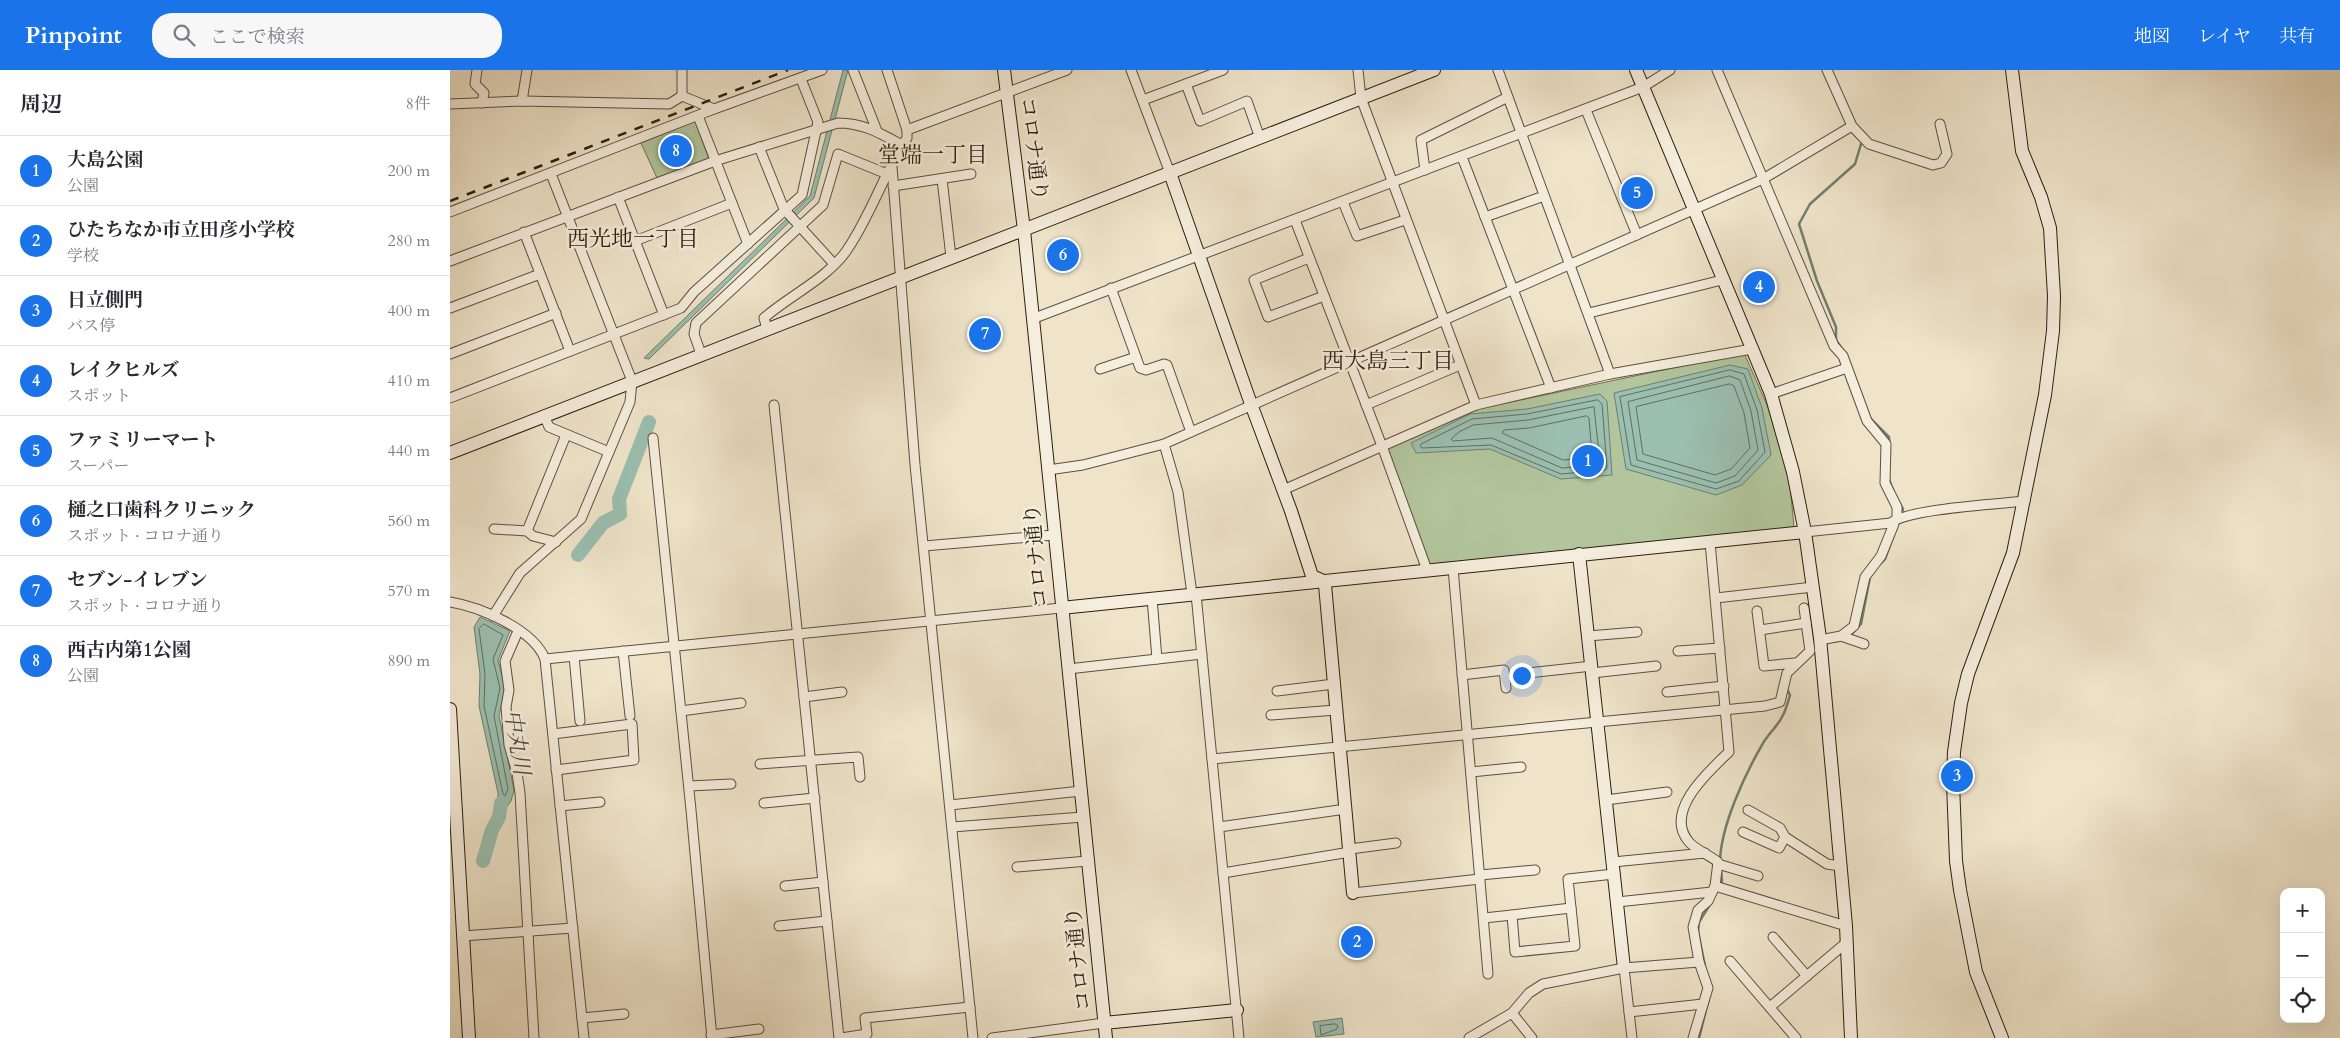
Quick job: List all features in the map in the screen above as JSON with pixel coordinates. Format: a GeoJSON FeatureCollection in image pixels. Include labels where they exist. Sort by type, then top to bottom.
{"type":"FeatureCollection","features":[{"type":"Feature","properties":{"kind":"street"},"geometry":{"type":"LineString","coordinates":[[477,70],[475,84],[484,93],[482,103]]}},
{"type":"Feature","properties":{"kind":"street"},"geometry":{"type":"LineString","coordinates":[[522,102],[527,70]]}},
{"type":"Feature","properties":{"kind":"street"},"geometry":{"type":"LineString","coordinates":[[682,70],[682,96]]}},
{"type":"Feature","properties":{"kind":"street"},"geometry":{"type":"LineString","coordinates":[[450,212],[714,109],[822,70]]}},
{"type":"Feature","properties":{"kind":"street"},"geometry":{"type":"LineString","coordinates":[[853,70],[876,131]]}},
{"type":"Feature","properties":{"kind":"street"},"geometry":{"type":"LineString","coordinates":[[766,329],[764,318],[778,306],[803,290],[847,251],[907,138],[887,70]]}},
{"type":"Feature","properties":{"kind":"street","name":"コロナ通り"},"geometry":{"type":"LineString","coordinates":[[1004,70],[1024,230],[1106,1038]]}},
{"type":"Feature","properties":{"kind":"street"},"geometry":{"type":"LineString","coordinates":[[906,130],[1067,70]]}},
{"type":"Feature","properties":{"kind":"street"},"geometry":{"type":"LineString","coordinates":[[1131,70],[1170,173],[1312,576],[1321,580],[1325,586],[1353,893],[1535,870]]}},
{"type":"Feature","properties":{"kind":"street"},"geometry":{"type":"LineString","coordinates":[[1143,100],[1223,70]]}},
{"type":"Feature","properties":{"kind":"street"},"geometry":{"type":"LineString","coordinates":[[1358,70],[1361,98],[1405,220],[1476,405]]}},
{"type":"Feature","properties":{"kind":"street"},"geometry":{"type":"LineString","coordinates":[[450,454],[701,354],[1434,70]]}},
{"type":"Feature","properties":{"kind":"street"},"geometry":{"type":"LineString","coordinates":[[1498,70],[1610,374]]}},
{"type":"Feature","properties":{"kind":"street"},"geometry":{"type":"LineString","coordinates":[[1636,70],[1771,394],[1793,472],[1805,532],[1820,640],[1846,926],[1851,1038]]}},
{"type":"Feature","properties":{"kind":"street"},"geometry":{"type":"LineString","coordinates":[[1032,319],[1586,110],[1643,87],[1670,70]]}},
{"type":"Feature","properties":{"kind":"street"},"geometry":{"type":"LineString","coordinates":[[1717,70],[1834,346],[1843,356],[1867,421],[1886,444],[1885,483],[1897,507],[1898,519],[1894,524],[1892,534],[1881,556],[1865,577],[1854,626],[1841,636],[1820,640]]}},
{"type":"Feature","properties":{"kind":"street"},"geometry":{"type":"LineString","coordinates":[[1827,70],[1852,126],[1869,144],[1932,165],[1942,163],[1948,154],[1940,124]]}},
{"type":"Feature","properties":{"kind":"street"},"geometry":{"type":"LineString","coordinates":[[2002,1038],[1976,972],[1960,890],[1956,861],[1954,752],[1961,703],[1968,674],[2013,553],[2025,501],[2051,349],[2054,296],[2050,228],[2041,197],[2022,151],[2012,70]]}},
{"type":"Feature","properties":{"kind":"street"},"geometry":{"type":"LineString","coordinates":[[450,398],[681,308],[694,292],[784,209],[802,195],[818,122],[801,78]]}},
{"type":"Feature","properties":{"kind":"street"},"geometry":{"type":"LineString","coordinates":[[1186,84],[1200,120],[1248,101],[1260,138]]}},
{"type":"Feature","properties":{"kind":"street"},"geometry":{"type":"LineString","coordinates":[[451,107],[482,103],[522,102],[669,104],[682,96]]}},
{"type":"Feature","properties":{"kind":"street"},"geometry":{"type":"LineString","coordinates":[[682,96],[714,109]]}},
{"type":"Feature","properties":{"kind":"street"},"geometry":{"type":"LineString","coordinates":[[1426,170],[1421,140],[1508,97]]}},
{"type":"Feature","properties":{"kind":"street"},"geometry":{"type":"LineString","coordinates":[[1586,110],[1637,235]]}},
{"type":"Feature","properties":{"kind":"street"},"geometry":{"type":"LineString","coordinates":[[698,116],[748,244]]}},
{"type":"Feature","properties":{"kind":"street"},"geometry":{"type":"LineString","coordinates":[[450,261],[716,161],[838,123],[855,123],[876,131],[902,145]]}},
{"type":"Feature","properties":{"kind":"street"},"geometry":{"type":"LineString","coordinates":[[1048,470],[1083,465],[1164,444],[1763,179],[1852,126]]}},
{"type":"Feature","properties":{"kind":"street"},"geometry":{"type":"LineString","coordinates":[[759,148],[784,209],[834,264]]}},
{"type":"Feature","properties":{"kind":"street"},"geometry":{"type":"LineString","coordinates":[[701,354],[694,334],[696,323],[802,227],[823,205],[838,154],[889,170]]}},
{"type":"Feature","properties":{"kind":"street"},"geometry":{"type":"LineString","coordinates":[[1462,157],[1551,388]]}},
{"type":"Feature","properties":{"kind":"street"},"geometry":{"type":"LineString","coordinates":[[889,170],[893,186],[924,546],[973,1038]]}},
{"type":"Feature","properties":{"kind":"street"},"geometry":{"type":"LineString","coordinates":[[493,616],[520,573],[581,519],[630,402],[632,381],[551,174]]}},
{"type":"Feature","properties":{"kind":"street"},"geometry":{"type":"LineString","coordinates":[[893,186],[971,174]]}},
{"type":"Feature","properties":{"kind":"street"},"geometry":{"type":"LineString","coordinates":[[942,179],[951,257]]}},
{"type":"Feature","properties":{"kind":"street"},"geometry":{"type":"LineString","coordinates":[[1485,217],[1544,196]]}},
{"type":"Feature","properties":{"kind":"street"},"geometry":{"type":"LineString","coordinates":[[618,197],[664,315]]}},
{"type":"Feature","properties":{"kind":"street"},"geometry":{"type":"LineString","coordinates":[[635,240],[732,202]]}},
{"type":"Feature","properties":{"kind":"street"},"geometry":{"type":"LineString","coordinates":[[1344,202],[1357,236],[1405,220]]}},
{"type":"Feature","properties":{"kind":"street"},"geometry":{"type":"LineString","coordinates":[[1296,220],[1427,570]]}},
{"type":"Feature","properties":{"kind":"street"},"geometry":{"type":"LineString","coordinates":[[524,232],[570,351]]}},
{"type":"Feature","properties":{"kind":"street"},"geometry":{"type":"LineString","coordinates":[[1309,258],[1254,280],[1268,317],[1324,296]]}},
{"type":"Feature","properties":{"kind":"street"},"geometry":{"type":"LineString","coordinates":[[450,308],[540,274]]}},
{"type":"Feature","properties":{"kind":"street"},"geometry":{"type":"LineString","coordinates":[[1588,314],[1722,280]]}},
{"type":"Feature","properties":{"kind":"street"},"geometry":{"type":"LineString","coordinates":[[1111,288],[1142,370],[1164,364],[1169,368],[1191,432]]}},
{"type":"Feature","properties":{"kind":"street"},"geometry":{"type":"LineString","coordinates":[[450,354],[556,312]]}},
{"type":"Feature","properties":{"kind":"street"},"geometry":{"type":"LineString","coordinates":[[1283,490],[1476,405],[1610,374],[1752,349]]}},
{"type":"Feature","properties":{"kind":"street"},"geometry":{"type":"LineString","coordinates":[[1100,369],[1136,357]]}},
{"type":"Feature","properties":{"kind":"street"},"geometry":{"type":"LineString","coordinates":[[1366,405],[1460,365]]}},
{"type":"Feature","properties":{"kind":"street"},"geometry":{"type":"LineString","coordinates":[[1771,394],[1847,368]]}},
{"type":"Feature","properties":{"kind":"street"},"geometry":{"type":"LineString","coordinates":[[774,405],[840,1038],[867,1034],[866,1018],[970,1007]]}},
{"type":"Feature","properties":{"kind":"street"},"geometry":{"type":"LineString","coordinates":[[544,416],[549,427],[609,452]]}},
{"type":"Feature","properties":{"kind":"street"},"geometry":{"type":"LineString","coordinates":[[527,532],[566,435]]}},
{"type":"Feature","properties":{"kind":"street"},"geometry":{"type":"LineString","coordinates":[[653,438],[689,786],[712,1036],[759,1029]]}},
{"type":"Feature","properties":{"kind":"street"},"geometry":{"type":"LineString","coordinates":[[1164,444],[1178,492],[1202,654],[1239,1038]]}},
{"type":"Feature","properties":{"kind":"street"},"geometry":{"type":"LineString","coordinates":[[545,659],[1805,532],[2025,501]]}},
{"type":"Feature","properties":{"kind":"street"},"geometry":{"type":"LineString","coordinates":[[494,529],[527,532],[533,536],[556,542]]}},
{"type":"Feature","properties":{"kind":"street"},"geometry":{"type":"LineString","coordinates":[[924,546],[1054,535]]}},
{"type":"Feature","properties":{"kind":"street"},"geometry":{"type":"LineString","coordinates":[[1710,542],[1729,752],[1703,776],[1680,815],[1680,826],[1689,843],[1718,864],[1758,876]]}},
{"type":"Feature","properties":{"kind":"street"},"geometry":{"type":"LineString","coordinates":[[1579,554],[1632,1038]]}},
{"type":"Feature","properties":{"kind":"street"},"geometry":{"type":"LineString","coordinates":[[1453,568],[1488,974]]}},
{"type":"Feature","properties":{"kind":"street"},"geometry":{"type":"LineString","coordinates":[[1716,598],[1813,587]]}},
{"type":"Feature","properties":{"kind":"street"},"geometry":{"type":"LineString","coordinates":[[1152,598],[1156,659]]}},
{"type":"Feature","properties":{"kind":"street"},"geometry":{"type":"LineString","coordinates":[[450,602],[471,606],[493,616],[518,631],[541,650],[545,659],[584,1038]]}},
{"type":"Feature","properties":{"kind":"street"},"geometry":{"type":"LineString","coordinates":[[1212,759],[1726,710],[1780,702],[1784,679],[1795,663],[1810,651],[1804,608]]}},
{"type":"Feature","properties":{"kind":"street"},"geometry":{"type":"LineString","coordinates":[[1757,611],[1764,666],[1795,663]]}},
{"type":"Feature","properties":{"kind":"street"},"geometry":{"type":"LineString","coordinates":[[1760,630],[1806,624]]}},
{"type":"Feature","properties":{"kind":"street"},"geometry":{"type":"LineString","coordinates":[[518,631],[505,661],[509,690],[506,708],[509,745],[517,773],[520,793],[534,1038]]}},
{"type":"Feature","properties":{"kind":"street"},"geometry":{"type":"LineString","coordinates":[[1588,636],[1637,632]]}},
{"type":"Feature","properties":{"kind":"street"},"geometry":{"type":"LineString","coordinates":[[1841,636],[1864,644]]}},
{"type":"Feature","properties":{"kind":"street"},"geometry":{"type":"LineString","coordinates":[[1678,651],[1720,648]]}},
{"type":"Feature","properties":{"kind":"street"},"geometry":{"type":"LineString","coordinates":[[623,651],[630,716]]}},
{"type":"Feature","properties":{"kind":"street"},"geometry":{"type":"LineString","coordinates":[[1068,668],[1202,654]]}},
{"type":"Feature","properties":{"kind":"street"},"geometry":{"type":"LineString","coordinates":[[574,656],[580,721]]}},
{"type":"Feature","properties":{"kind":"street"},"geometry":{"type":"LineString","coordinates":[[1528,673],[1656,666]]}},
{"type":"Feature","properties":{"kind":"street"},"geometry":{"type":"LineString","coordinates":[[1462,675],[1504,670],[1506,688]]}},
{"type":"Feature","properties":{"kind":"street"},"geometry":{"type":"LineString","coordinates":[[1276,691],[1334,684]]}},
{"type":"Feature","properties":{"kind":"street"},"geometry":{"type":"LineString","coordinates":[[1667,692],[1724,686]]}},
{"type":"Feature","properties":{"kind":"street"},"geometry":{"type":"LineString","coordinates":[[804,697],[842,692]]}},
{"type":"Feature","properties":{"kind":"street"},"geometry":{"type":"LineString","coordinates":[[680,710],[741,704]]}},
{"type":"Feature","properties":{"kind":"street"},"geometry":{"type":"LineString","coordinates":[[450,709],[455,867],[463,936],[469,1038]]}},
{"type":"Feature","properties":{"kind":"street"},"geometry":{"type":"LineString","coordinates":[[1271,715],[1336,710]]}},
{"type":"Feature","properties":{"kind":"street"},"geometry":{"type":"LineString","coordinates":[[553,734],[632,724],[634,760],[556,770]]}},
{"type":"Feature","properties":{"kind":"street"},"geometry":{"type":"LineString","coordinates":[[760,764],[858,757],[860,777]]}},
{"type":"Feature","properties":{"kind":"street"},"geometry":{"type":"LineString","coordinates":[[1471,772],[1521,768]]}},
{"type":"Feature","properties":{"kind":"street"},"geometry":{"type":"LineString","coordinates":[[689,786],[730,784]]}},
{"type":"Feature","properties":{"kind":"street"},"geometry":{"type":"LineString","coordinates":[[950,805],[1081,791]]}},
{"type":"Feature","properties":{"kind":"street"},"geometry":{"type":"LineString","coordinates":[[1606,800],[1667,792]]}},
{"type":"Feature","properties":{"kind":"street"},"geometry":{"type":"LineString","coordinates":[[764,803],[814,798]]}},
{"type":"Feature","properties":{"kind":"street"},"geometry":{"type":"LineString","coordinates":[[560,806],[600,802]]}},
{"type":"Feature","properties":{"kind":"street"},"geometry":{"type":"LineString","coordinates":[[1219,827],[1346,809]]}},
{"type":"Feature","properties":{"kind":"street"},"geometry":{"type":"LineString","coordinates":[[1748,810],[1780,828],[1785,837],[1827,864],[1840,866]]}},
{"type":"Feature","properties":{"kind":"street"},"geometry":{"type":"LineString","coordinates":[[952,827],[1083,817]]}},
{"type":"Feature","properties":{"kind":"street"},"geometry":{"type":"LineString","coordinates":[[1743,832],[1778,848],[1785,837]]}},
{"type":"Feature","properties":{"kind":"street"},"geometry":{"type":"LineString","coordinates":[[1223,873],[1396,842]]}},
{"type":"Feature","properties":{"kind":"street"},"geometry":{"type":"LineString","coordinates":[[1512,915],[1515,952],[1575,946],[1568,879],[1613,868],[1705,853]]}},
{"type":"Feature","properties":{"kind":"street"},"geometry":{"type":"LineString","coordinates":[[1018,867],[1088,861]]}},
{"type":"Feature","properties":{"kind":"street"},"geometry":{"type":"LineString","coordinates":[[1693,1038],[1708,988],[1699,962],[1693,927],[1698,910],[1708,901],[1713,889],[1718,864]]}},
{"type":"Feature","properties":{"kind":"street"},"geometry":{"type":"LineString","coordinates":[[785,886],[823,882]]}},
{"type":"Feature","properties":{"kind":"street"},"geometry":{"type":"LineString","coordinates":[[1617,902],[1713,889],[1846,926]]}},
{"type":"Feature","properties":{"kind":"street"},"geometry":{"type":"LineString","coordinates":[[1484,918],[1571,908]]}},
{"type":"Feature","properties":{"kind":"street"},"geometry":{"type":"LineString","coordinates":[[779,926],[827,921]]}},
{"type":"Feature","properties":{"kind":"street"},"geometry":{"type":"LineString","coordinates":[[463,936],[573,928]]}},
{"type":"Feature","properties":{"kind":"street"},"geometry":{"type":"LineString","coordinates":[[1773,937],[1807,976]]}},
{"type":"Feature","properties":{"kind":"street"},"geometry":{"type":"LineString","coordinates":[[1770,1007],[1847,942]]}},
{"type":"Feature","properties":{"kind":"street"},"geometry":{"type":"LineString","coordinates":[[1730,961],[1796,1038]]}},
{"type":"Feature","properties":{"kind":"street"},"geometry":{"type":"LineString","coordinates":[[1469,1038],[1512,1012],[1529,993],[1543,984],[1624,968],[1699,962]]}},
{"type":"Feature","properties":{"kind":"street"},"geometry":{"type":"LineString","coordinates":[[1629,1012],[1703,1004]]}},
{"type":"Feature","properties":{"kind":"street"},"geometry":{"type":"LineString","coordinates":[[992,1038],[1237,1010]]}},
{"type":"Feature","properties":{"kind":"street"},"geometry":{"type":"LineString","coordinates":[[1512,1012],[1532,1038]]}},
{"type":"Feature","properties":{"kind":"street"},"geometry":{"type":"LineString","coordinates":[[582,1018],[624,1014]]}},
{"type":"Feature","properties":{"kind":"shaded area"},"geometry":{"type":"Polygon","coordinates":[[[695,121],[709,159],[657,178],[641,143],[695,121]]]}},
{"type":"Feature","properties":{"kind":"shaded area"},"geometry":{"type":"Polygon","coordinates":[[[1744,353],[1767,405],[1789,473],[1794,528],[1430,565],[1387,448],[1473,410],[1744,353]]]}},
{"type":"Feature","properties":{"kind":"water"},"geometry":{"type":"Polygon","coordinates":[[[843,70],[848,70],[814,198],[649,359],[644,358],[810,196],[843,70]]]}},
{"type":"Feature","properties":{"kind":"water"},"geometry":{"type":"Polygon","coordinates":[[[1730,365],[1748,369],[1762,408],[1771,455],[1742,485],[1716,495],[1626,469],[1614,393],[1730,365]]]}},
{"type":"Feature","properties":{"kind":"water"},"geometry":{"type":"Polygon","coordinates":[[[1600,394],[1607,401],[1612,475],[1561,479],[1490,449],[1416,453],[1411,443],[1470,414],[1527,409],[1600,394]]]}},
{"type":"Feature","properties":{"kind":"water"},"geometry":{"type":"Polygon","coordinates":[[[480,617],[510,631],[498,660],[505,688],[499,716],[514,790],[511,801],[497,821],[498,793],[479,706],[480,674],[474,627],[480,617]]]}},
{"type":"Feature","properties":{"kind":"water"},"geometry":{"type":"Polygon","coordinates":[[[1342,1018],[1344,1034],[1316,1037],[1313,1022],[1342,1018]]]}},
{"type":"Feature","properties":{"kind":"waterway"},"geometry":{"type":"LineString","coordinates":[[1847,356],[1836,340],[1836,327],[1817,281],[1799,224],[1810,204],[1855,164],[1861,144]]}},
{"type":"Feature","properties":{"kind":"waterway"},"geometry":{"type":"LineString","coordinates":[[1869,417],[1889,437],[1890,454]]}},
{"type":"Feature","properties":{"kind":"waterway","name":"中丸川"},"geometry":{"type":"LineString","coordinates":[[578,555],[603,523],[620,514],[619,499],[649,422]]}},
{"type":"Feature","properties":{"kind":"waterway"},"geometry":{"type":"LineString","coordinates":[[1889,479],[1894,493]]}},
{"type":"Feature","properties":{"kind":"waterway"},"geometry":{"type":"LineString","coordinates":[[1900,504],[1903,509],[1901,515]]}},
{"type":"Feature","properties":{"kind":"waterway"},"geometry":{"type":"LineString","coordinates":[[1881,563],[1885,559],[1899,521]]}},
{"type":"Feature","properties":{"kind":"waterway"},"geometry":{"type":"LineString","coordinates":[[1850,636],[1861,624],[1870,577]]}},
{"type":"Feature","properties":{"kind":"waterway"},"geometry":{"type":"LineString","coordinates":[[1831,642],[1843,640]]}},
{"type":"Feature","properties":{"kind":"waterway"},"geometry":{"type":"LineString","coordinates":[[1720,861],[1724,832],[1741,786],[1764,741],[1780,721],[1786,709],[1790,695],[1786,687]]}},
{"type":"Feature","properties":{"kind":"waterway","name":"中丸川"},"geometry":{"type":"LineString","coordinates":[[483,861],[492,830],[499,817],[501,803]]}},
{"type":"Feature","properties":{"kind":"waterway"},"geometry":{"type":"LineString","coordinates":[[1721,869],[1722,882]]}},
{"type":"Feature","properties":{"kind":"waterway"},"geometry":{"type":"LineString","coordinates":[[1705,966],[1698,932],[1699,922],[1711,903]]}},
{"type":"Feature","properties":{"kind":"waterway"},"geometry":{"type":"LineString","coordinates":[[1699,1038],[1709,998]]}},
{"type":"Feature","properties":{"kind":"railway"},"geometry":{"type":"LineString","coordinates":[[450,201],[788,70]]}},
{"type":"Feature","properties":{"kind":"place","name":"西古内第1公園"},"geometry":{"type":"Point","coordinates":[676,151]}},
{"type":"Feature","properties":{"kind":"place","name":"ファミリーマート"},"geometry":{"type":"Point","coordinates":[1637,193]}},
{"type":"Feature","properties":{"kind":"place","name":"樋之口歯科クリニック"},"geometry":{"type":"Point","coordinates":[1063,255]}},
{"type":"Feature","properties":{"kind":"place","name":"レイクヒルズ"},"geometry":{"type":"Point","coordinates":[1759,287]}},
{"type":"Feature","properties":{"kind":"place","name":"セブン-イレブン"},"geometry":{"type":"Point","coordinates":[985,334]}},
{"type":"Feature","properties":{"kind":"place","name":"大島公園"},"geometry":{"type":"Point","coordinates":[1588,461]}},
{"type":"Feature","properties":{"kind":"place","name":"日立側門"},"geometry":{"type":"Point","coordinates":[1957,776]}},
{"type":"Feature","properties":{"kind":"place","name":"ひたちなか市立田彦小学校"},"geometry":{"type":"Point","coordinates":[1357,942]}},
{"type":"Feature","properties":{"kind":"district","name":"堂端一丁目"},"geometry":{"type":"Point","coordinates":[933,154]}},
{"type":"Feature","properties":{"kind":"district","name":"西光地一丁目"},"geometry":{"type":"Point","coordinates":[633,238]}},
{"type":"Feature","properties":{"kind":"district","name":"西大島三丁目"},"geometry":{"type":"Point","coordinates":[1388,360]}}]}
